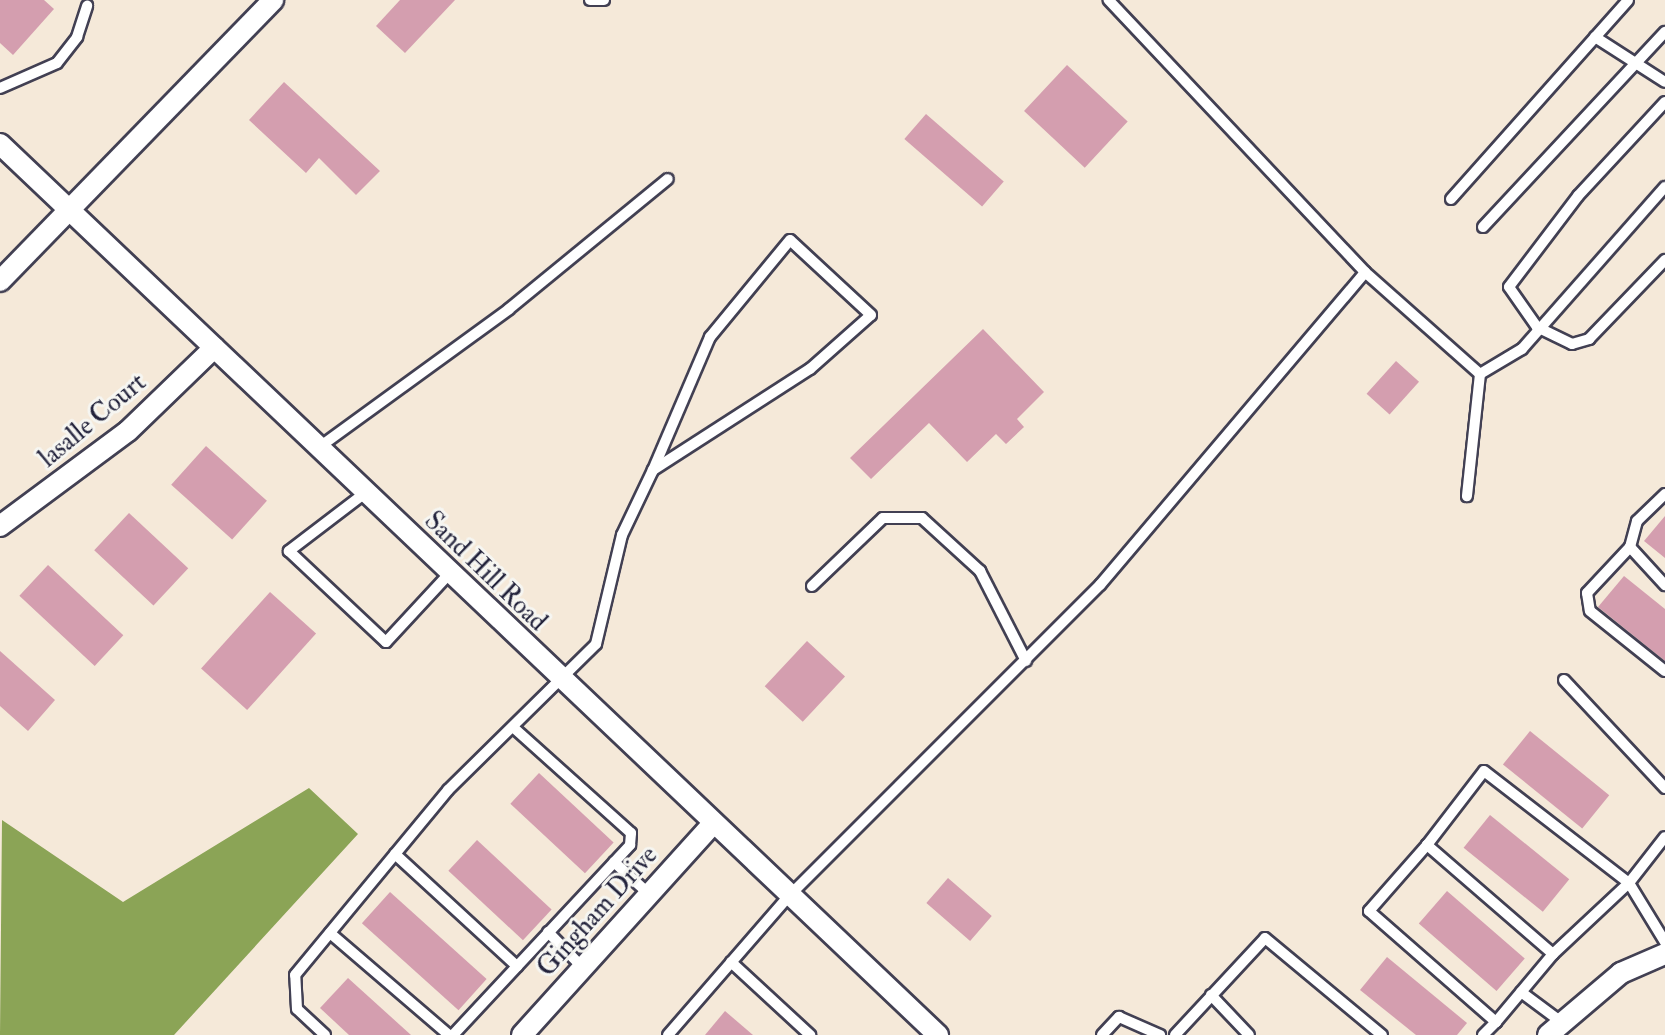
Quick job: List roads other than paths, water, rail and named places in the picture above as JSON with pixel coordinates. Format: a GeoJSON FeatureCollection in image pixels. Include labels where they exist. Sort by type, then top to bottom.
{"type":"FeatureCollection","features":[{"type":"Feature","properties":{"kind":"street"},"geometry":{"type":"LineString","coordinates":[[0,281],[69,217],[273,0]]}},
{"type":"Feature","properties":{"kind":"street","name":"Sand Hill Road"},"geometry":{"type":"LineString","coordinates":[[2,149],[69,217],[214,348],[712,825],[938,1035]]}},
{"type":"Feature","properties":{"kind":"street","name":"lasalle Court"},"geometry":{"type":"LineString","coordinates":[[0,526],[128,431],[214,348]]}},
{"type":"Feature","properties":{"kind":"street","name":"Gingham Drive"},"geometry":{"type":"LineString","coordinates":[[522,1035],[712,825]]}},
{"type":"Feature","properties":{"kind":"street"},"geometry":{"type":"LineString","coordinates":[[1554,1028],[1621,973],[1665,954]]}},
{"type":"Feature","properties":{"kind":"lane"},"geometry":{"type":"LineString","coordinates":[[590,0],[604,0]]}},
{"type":"Feature","properties":{"kind":"lane"},"geometry":{"type":"LineString","coordinates":[[1109,0],[1365,272],[1480,374]]}},
{"type":"Feature","properties":{"kind":"lane"},"geometry":{"type":"LineString","coordinates":[[1451,199],[1628,0]]}},
{"type":"Feature","properties":{"kind":"lane"},"geometry":{"type":"LineString","coordinates":[[0,88],[57,63],[77,37],[87,6]]}},
{"type":"Feature","properties":{"kind":"lane"},"geometry":{"type":"LineString","coordinates":[[1483,227],[1665,32]]}},
{"type":"Feature","properties":{"kind":"lane"},"geometry":{"type":"LineString","coordinates":[[1595,37],[1665,82]]}},
{"type":"Feature","properties":{"kind":"lane"},"geometry":{"type":"LineString","coordinates":[[1665,102],[1516,270],[1509,287],[1514,301],[1537,327],[1572,344],[1589,339],[1665,260]]}},
{"type":"Feature","properties":{"kind":"lane"},"geometry":{"type":"LineString","coordinates":[[318,448],[509,309],[668,179]]}},
{"type":"Feature","properties":{"kind":"lane"},"geometry":{"type":"LineString","coordinates":[[1480,374],[1522,349],[1537,327],[1665,187]]}},
{"type":"Feature","properties":{"kind":"lane"},"geometry":{"type":"LineString","coordinates":[[325,1035],[297,1009],[295,975],[395,854],[514,728],[563,682],[596,644],[622,535],[710,337],[790,240],[871,315],[810,369],[653,470]]}},
{"type":"Feature","properties":{"kind":"lane"},"geometry":{"type":"LineString","coordinates":[[668,1035],[789,896],[1100,585],[1365,272]]}},
{"type":"Feature","properties":{"kind":"lane"},"geometry":{"type":"LineString","coordinates":[[1467,496],[1480,374]]}},
{"type":"Feature","properties":{"kind":"lane"},"geometry":{"type":"LineString","coordinates":[[365,493],[289,551],[386,642],[449,574]]}},
{"type":"Feature","properties":{"kind":"lane"},"geometry":{"type":"LineString","coordinates":[[1665,494],[1637,521],[1630,547],[1587,593],[1590,611],[1665,671]]}},
{"type":"Feature","properties":{"kind":"lane"},"geometry":{"type":"LineString","coordinates":[[812,586],[883,518],[922,518],[980,571],[1026,661]]}},
{"type":"Feature","properties":{"kind":"lane"},"geometry":{"type":"LineString","coordinates":[[1630,547],[1665,585]]}},
{"type":"Feature","properties":{"kind":"lane"},"geometry":{"type":"LineString","coordinates":[[1564,680],[1665,788]]}},
{"type":"Feature","properties":{"kind":"lane"},"geometry":{"type":"LineString","coordinates":[[330,933],[451,1035],[614,862],[631,833],[514,728]]}},
{"type":"Feature","properties":{"kind":"lane"},"geometry":{"type":"LineString","coordinates":[[1496,1022],[1369,911],[1427,845],[1484,771],[1629,883],[1665,942]]}},
{"type":"Feature","properties":{"kind":"lane"},"geometry":{"type":"LineString","coordinates":[[1483,1035],[1553,954],[1629,883],[1665,837]]}},
{"type":"Feature","properties":{"kind":"lane"},"geometry":{"type":"LineString","coordinates":[[1427,845],[1553,954]]}},
{"type":"Feature","properties":{"kind":"lane"},"geometry":{"type":"LineString","coordinates":[[395,854],[517,966]]}},
{"type":"Feature","properties":{"kind":"lane"},"geometry":{"type":"LineString","coordinates":[[614,862],[649,894]]}},
{"type":"Feature","properties":{"kind":"lane"},"geometry":{"type":"LineString","coordinates":[[548,932],[583,968]]}},
{"type":"Feature","properties":{"kind":"lane"},"geometry":{"type":"LineString","coordinates":[[1175,1035],[1265,938],[1382,1035]]}},
{"type":"Feature","properties":{"kind":"lane"},"geometry":{"type":"LineString","coordinates":[[731,962],[810,1035]]}},
{"type":"Feature","properties":{"kind":"lane"},"geometry":{"type":"LineString","coordinates":[[1521,992],[1554,1028]]}},
{"type":"Feature","properties":{"kind":"lane"},"geometry":{"type":"LineString","coordinates":[[1211,995],[1249,1035]]}},
{"type":"Feature","properties":{"kind":"lane"},"geometry":{"type":"LineString","coordinates":[[1102,1035],[1119,1017],[1160,1035]]}}]}
